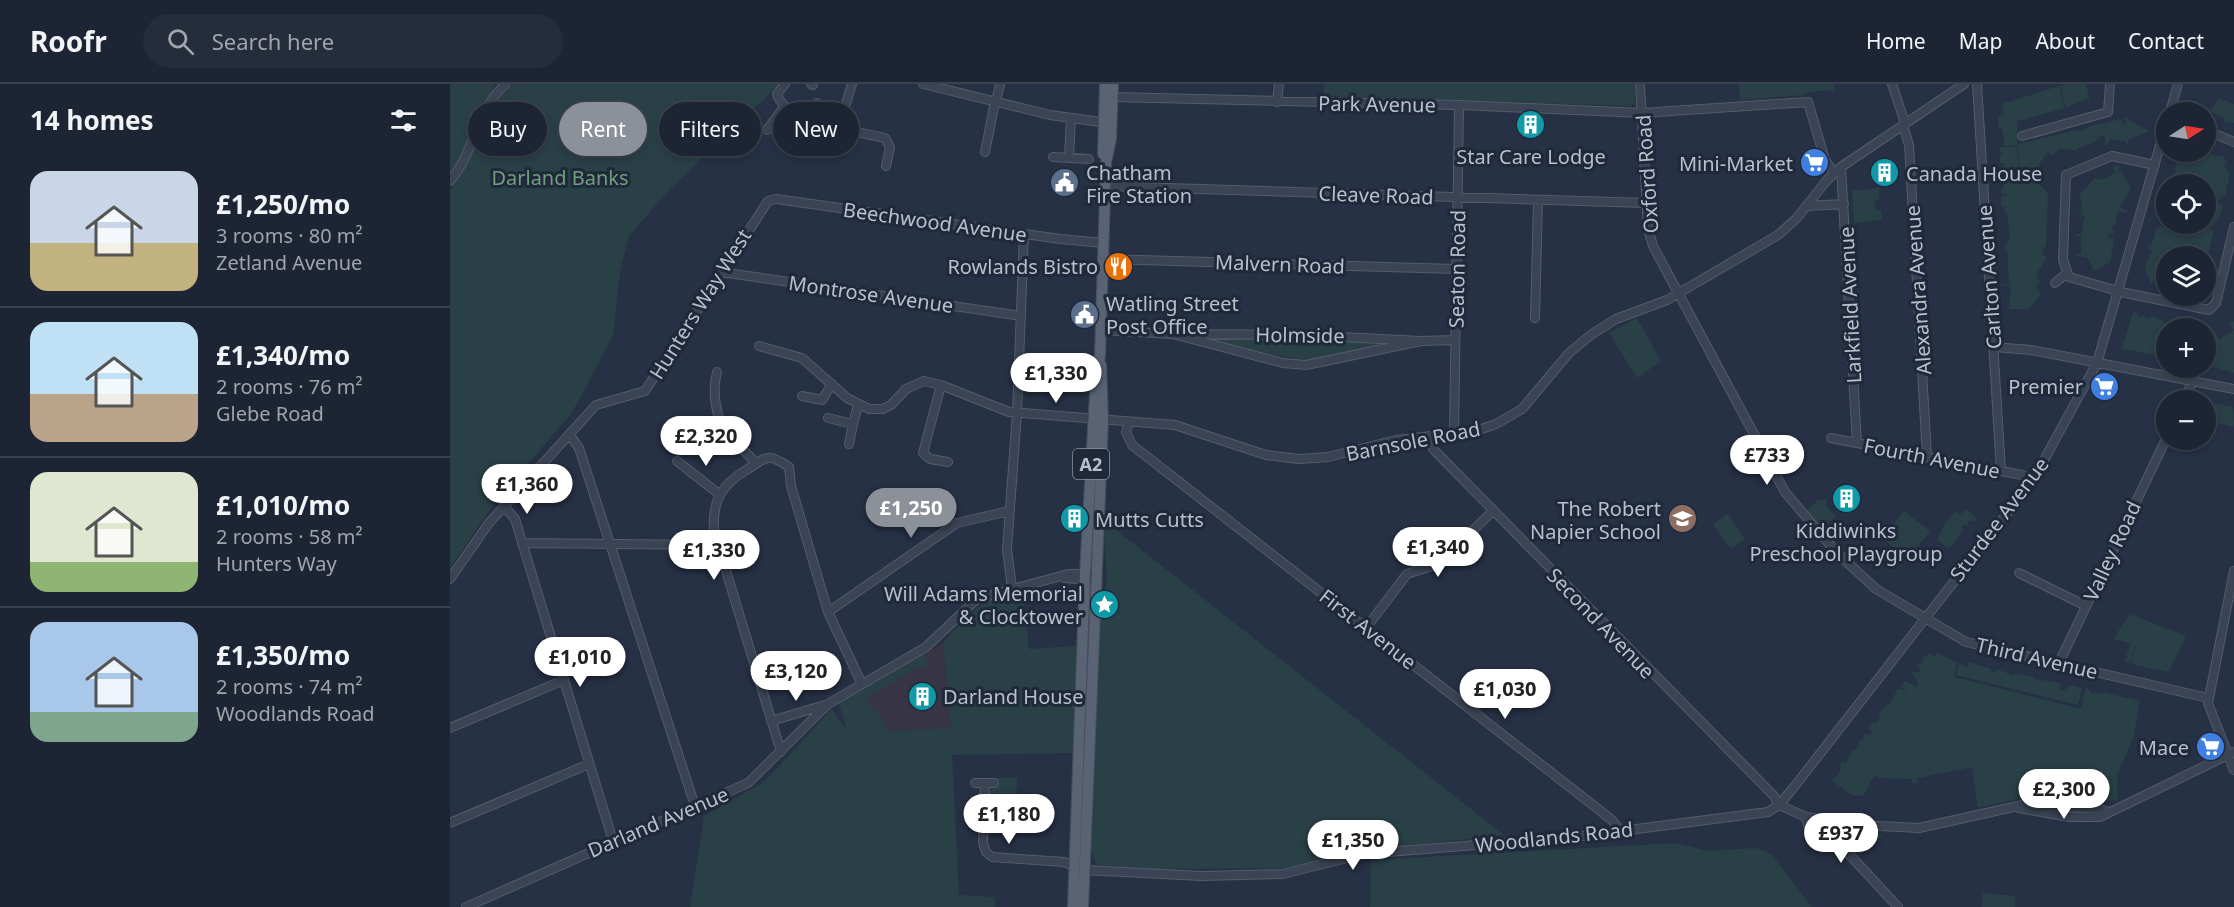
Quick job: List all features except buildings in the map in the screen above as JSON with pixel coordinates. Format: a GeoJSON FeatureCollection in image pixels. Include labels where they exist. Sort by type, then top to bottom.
{"type":"FeatureCollection","features":[{"type":"Feature","properties":{"kind":"main road","name":"A2"},"geometry":{"type":"LineString","coordinates":[[1105,84],[1108,122]]}},
{"type":"Feature","properties":{"kind":"main road","name":"A2"},"geometry":{"type":"LineString","coordinates":[[1073,907],[1079,869],[1090,577],[1098,420],[1103,377],[1100,356],[1106,162],[1103,153],[1113,97],[1113,84]]}},
{"type":"Feature","properties":{"kind":"main road","name":"A2"},"geometry":{"type":"LineString","coordinates":[[1090,577],[1102,434],[1098,420]]}},
{"type":"Feature","properties":{"kind":"main road","name":"A2"},"geometry":{"type":"LineString","coordinates":[[1079,869],[1083,907]]}},
{"type":"Feature","properties":{"kind":"street"},"geometry":{"type":"LineString","coordinates":[[781,102],[777,94],[785,84]]}},
{"type":"Feature","properties":{"kind":"street"},"geometry":{"type":"LineString","coordinates":[[846,102],[852,84]]}},
{"type":"Feature","properties":{"kind":"street"},"geometry":{"type":"LineString","coordinates":[[923,84],[1071,118],[1108,122]]}},
{"type":"Feature","properties":{"kind":"street"},"geometry":{"type":"LineString","coordinates":[[985,152],[1000,84]]}},
{"type":"Feature","properties":{"kind":"street"},"geometry":{"type":"LineString","coordinates":[[1277,102],[1279,84]]}},
{"type":"Feature","properties":{"kind":"street","name":"Oxford Road"},"geometry":{"type":"LineString","coordinates":[[1640,84],[1648,230],[1653,246],[1678,294]]}},
{"type":"Feature","properties":{"kind":"street","name":"Alexandra Avenue"},"geometry":{"type":"LineString","coordinates":[[1892,84],[1909,145],[1927,457]]}},
{"type":"Feature","properties":{"kind":"street","name":"Barnsole Road"},"geometry":{"type":"LineString","coordinates":[[941,385],[999,409],[1098,420],[1184,426],[1254,453],[1294,459],[1328,457],[1396,440],[1476,431],[1510,417],[1528,403],[1569,353],[1592,334],[1616,319],[1678,294],[1778,235],[1838,170],[1964,84]]}},
{"type":"Feature","properties":{"kind":"street","name":"Carlton Avenue"},"geometry":{"type":"LineString","coordinates":[[1977,84],[2001,471]]}},
{"type":"Feature","properties":{"kind":"street"},"geometry":{"type":"LineString","coordinates":[[2022,135],[2108,112],[2110,84]]}},
{"type":"Feature","properties":{"kind":"street"},"geometry":{"type":"LineString","coordinates":[[2173,102],[2178,84]]}},
{"type":"Feature","properties":{"kind":"street"},"geometry":{"type":"LineString","coordinates":[[450,181],[464,160],[487,107],[504,85]]}},
{"type":"Feature","properties":{"kind":"street","name":"Park Avenue"},"geometry":{"type":"LineString","coordinates":[[1113,97],[1459,105],[1642,113],[1808,102],[1825,160],[1838,170]]}},
{"type":"Feature","properties":{"kind":"street","name":"Seaton Road"},"geometry":{"type":"LineString","coordinates":[[1454,434],[1459,105]]}},
{"type":"Feature","properties":{"kind":"street"},"geometry":{"type":"LineString","coordinates":[[1069,158],[1071,118]]}},
{"type":"Feature","properties":{"kind":"street"},"geometry":{"type":"LineString","coordinates":[[767,130],[773,122]]}},
{"type":"Feature","properties":{"kind":"street"},"geometry":{"type":"LineString","coordinates":[[859,131],[885,138],[890,147],[886,166]]}},
{"type":"Feature","properties":{"kind":"street"},"geometry":{"type":"LineString","coordinates":[[2216,135],[2234,142]]}},
{"type":"Feature","properties":{"kind":"street"},"geometry":{"type":"LineString","coordinates":[[2066,175],[2112,156],[2155,165]]}},
{"type":"Feature","properties":{"kind":"street"},"geometry":{"type":"LineString","coordinates":[[1053,157],[1089,159]]}},
{"type":"Feature","properties":{"kind":"street","name":"Sturdee Avenue"},"geometry":{"type":"LineString","coordinates":[[1779,805],[2033,480],[2097,363],[2156,161]]}},
{"type":"Feature","properties":{"kind":"street","name":"Larkfield Avenue"},"geometry":{"type":"LineString","coordinates":[[1838,170],[1844,204],[1857,443]]}},
{"type":"Feature","properties":{"kind":"street"},"geometry":{"type":"LineString","coordinates":[[2058,170],[2066,175]]}},
{"type":"Feature","properties":{"kind":"street"},"geometry":{"type":"LineString","coordinates":[[2066,175],[2063,260],[2066,274],[2074,280],[2211,309],[2216,303],[2234,227]]}},
{"type":"Feature","properties":{"kind":"street","name":"Cleave Road"},"geometry":{"type":"LineString","coordinates":[[1106,186],[1646,203]]}},
{"type":"Feature","properties":{"kind":"street","name":"Beechwood Avenue"},"geometry":{"type":"LineString","coordinates":[[767,201],[776,199],[1104,243]]}},
{"type":"Feature","properties":{"kind":"street"},"geometry":{"type":"LineString","coordinates":[[1535,318],[1538,200]]}},
{"type":"Feature","properties":{"kind":"street","name":"Hunters Way West"},"geometry":{"type":"LineString","coordinates":[[450,579],[504,506],[596,405],[645,391],[767,201]]}},
{"type":"Feature","properties":{"kind":"street"},"geometry":{"type":"LineString","coordinates":[[1807,206],[1844,204]]}},
{"type":"Feature","properties":{"kind":"street"},"geometry":{"type":"LineString","coordinates":[[1012,588],[1007,549],[1017,412],[1024,234]]}},
{"type":"Feature","properties":{"kind":"street","name":"Malvern Road"},"geometry":{"type":"LineString","coordinates":[[1104,259],[1457,269]]}},
{"type":"Feature","properties":{"kind":"street","name":"Montrose Avenue"},"geometry":{"type":"LineString","coordinates":[[721,272],[1021,316]]}},
{"type":"Feature","properties":{"kind":"street"},"geometry":{"type":"LineString","coordinates":[[2055,283],[2066,274]]}},
{"type":"Feature","properties":{"kind":"street","name":"Third Avenue"},"geometry":{"type":"LineString","coordinates":[[1678,294],[1785,492],[1836,552],[1876,589],[1966,642],[2208,698]]}},
{"type":"Feature","properties":{"kind":"street","name":"Holmside"},"geometry":{"type":"LineString","coordinates":[[1101,330],[1173,334],[1455,340]]}},
{"type":"Feature","properties":{"kind":"street","name":"Holmside"},"geometry":{"type":"LineString","coordinates":[[1173,334],[1283,363],[1306,365],[1421,341]]}},
{"type":"Feature","properties":{"kind":"street"},"geometry":{"type":"LineString","coordinates":[[1209,345],[1210,334]]}},
{"type":"Feature","properties":{"kind":"street"},"geometry":{"type":"LineString","coordinates":[[1389,338],[1389,349]]}},
{"type":"Feature","properties":{"kind":"street"},"geometry":{"type":"LineString","coordinates":[[759,346],[802,358],[858,405],[883,409],[915,384],[924,381],[941,385],[923,453],[930,459],[948,462]]}},
{"type":"Feature","properties":{"kind":"street"},"geometry":{"type":"LineString","coordinates":[[1994,347],[2031,350],[2234,389]]}},
{"type":"Feature","properties":{"kind":"street"},"geometry":{"type":"LineString","coordinates":[[717,372],[713,386],[714,394],[727,434],[756,464]]}},
{"type":"Feature","properties":{"kind":"street"},"geometry":{"type":"LineString","coordinates":[[2189,390],[2192,381]]}},
{"type":"Feature","properties":{"kind":"street"},"geometry":{"type":"LineString","coordinates":[[802,396],[822,400],[832,384]]}},
{"type":"Feature","properties":{"kind":"street"},"geometry":{"type":"LineString","coordinates":[[849,444],[858,405]]}},
{"type":"Feature","properties":{"kind":"street"},"geometry":{"type":"LineString","coordinates":[[828,418],[853,424]]}},
{"type":"Feature","properties":{"kind":"street","name":"Barnsole Road"},"geometry":{"type":"LineString","coordinates":[[1102,434],[1129,422]]}},
{"type":"Feature","properties":{"kind":"street","name":"First Avenue"},"geometry":{"type":"LineString","coordinates":[[1129,422],[1126,432],[1132,445],[1612,820],[1620,831]]}},
{"type":"Feature","properties":{"kind":"street"},"geometry":{"type":"LineString","coordinates":[[569,434],[579,448],[694,806]]}},
{"type":"Feature","properties":{"kind":"street","name":"Second Avenue"},"geometry":{"type":"LineString","coordinates":[[1428,436],[1434,450],[1774,796],[1779,805]]}},
{"type":"Feature","properties":{"kind":"street","name":"Fourth Avenue"},"geometry":{"type":"LineString","coordinates":[[1831,438],[2022,475],[2033,480]]}},
{"type":"Feature","properties":{"kind":"street","name":"Valley Road"},"geometry":{"type":"LineString","coordinates":[[2059,663],[2161,450]]}},
{"type":"Feature","properties":{"kind":"street"},"geometry":{"type":"LineString","coordinates":[[781,752],[717,545],[713,519],[718,494],[731,478],[764,457],[776,458],[789,466],[791,486],[828,612],[861,682]]}},
{"type":"Feature","properties":{"kind":"street"},"geometry":{"type":"LineString","coordinates":[[677,461],[718,494]]}},
{"type":"Feature","properties":{"kind":"street"},"geometry":{"type":"LineString","coordinates":[[504,506],[514,519],[522,543],[613,841]]}},
{"type":"Feature","properties":{"kind":"street"},"geometry":{"type":"LineString","coordinates":[[1366,628],[1407,574],[1438,564],[1493,511]]}},
{"type":"Feature","properties":{"kind":"street"},"geometry":{"type":"LineString","coordinates":[[828,612],[957,523],[1009,512]]}},
{"type":"Feature","properties":{"kind":"street"},"geometry":{"type":"LineString","coordinates":[[522,543],[717,545]]}},
{"type":"Feature","properties":{"kind":"street"},"geometry":{"type":"LineString","coordinates":[[2234,571],[2208,698],[2208,708],[2231,754],[2234,770]]}},
{"type":"Feature","properties":{"kind":"street"},"geometry":{"type":"LineString","coordinates":[[2019,573],[2086,606]]}},
{"type":"Feature","properties":{"kind":"street","name":"Darland Avenue"},"geometry":{"type":"LineString","coordinates":[[466,907],[748,783],[828,704],[861,682],[926,647],[978,599],[1012,588],[1064,578],[1090,577]]}},
{"type":"Feature","properties":{"kind":"street"},"geometry":{"type":"LineString","coordinates":[[450,728],[564,680]]}},
{"type":"Feature","properties":{"kind":"street","name":"Darland Avenue"},"geometry":{"type":"LineString","coordinates":[[771,721],[828,704]]}},
{"type":"Feature","properties":{"kind":"street"},"geometry":{"type":"LineString","coordinates":[[1779,805],[1806,817],[1859,825],[1918,828],[1999,809],[2019,808],[2025,811],[2085,818],[2100,817],[2231,754]]}},
{"type":"Feature","properties":{"kind":"street"},"geometry":{"type":"LineString","coordinates":[[450,823],[590,764]]}},
{"type":"Feature","properties":{"kind":"street","name":"Woodlands Road"},"geometry":{"type":"LineString","coordinates":[[975,783],[989,783],[983,844],[988,855],[1064,862],[1079,869],[1201,876],[1283,874],[1363,854],[1620,831],[1768,812],[1779,805]]}},
{"type":"Feature","properties":{"kind":"street"},"geometry":{"type":"LineString","coordinates":[[1806,817],[1808,826],[1846,851],[1898,907]]}},
{"type":"Feature","properties":{"kind":"shaded area"},"geometry":{"type":"Polygon","coordinates":[[[943,643],[951,728],[848,734],[839,703],[943,643]]]}},
{"type":"Feature","properties":{"kind":"green space"},"geometry":{"type":"Polygon","coordinates":[[[450,84],[495,84],[486,102],[468,102],[468,141],[450,172],[450,84]]]}},
{"type":"Feature","properties":{"kind":"green space","name":"Darland Banks"},"geometry":{"type":"Polygon","coordinates":[[[514,84],[780,84],[761,102],[659,102],[659,156],[705,156],[667,192],[629,236],[620,271],[613,335],[585,389],[571,414],[496,501],[450,568],[450,190],[461,175],[469,156],[547,156],[547,102],[497,102],[514,84]]]}},
{"type":"Feature","properties":{"kind":"green space"},"geometry":{"type":"Polygon","coordinates":[[[1324,84],[1634,84],[1635,102],[1631,106],[1324,96],[1324,84]]]}},
{"type":"Feature","properties":{"kind":"green space"},"geometry":{"type":"Polygon","coordinates":[[[1739,84],[1834,84],[1834,90],[1740,100],[1739,84]]]}},
{"type":"Feature","properties":{"kind":"green space"},"geometry":{"type":"Polygon","coordinates":[[[2086,84],[2090,102],[2087,99],[2066,108],[2060,86],[2086,84]]]}},
{"type":"Feature","properties":{"kind":"green space"},"geometry":{"type":"Polygon","coordinates":[[[2059,86],[2065,108],[2017,121],[2017,145],[2003,146],[2004,139],[2001,129],[2003,127],[1998,127],[1998,117],[2004,114],[2002,104],[2059,86]]]}},
{"type":"Feature","properties":{"kind":"green space"},"geometry":{"type":"Polygon","coordinates":[[[2219,98],[2234,104],[2234,123],[2224,122],[2225,118],[2216,114],[2216,103],[2219,98]]]}},
{"type":"Feature","properties":{"kind":"green space"},"geometry":{"type":"Polygon","coordinates":[[[2123,116],[2148,131],[2138,136],[2134,135],[2135,138],[2128,140],[2128,146],[2125,141],[2110,139],[2106,146],[2104,135],[2096,138],[2097,141],[2077,149],[2080,157],[2077,151],[2060,148],[2053,155],[2048,152],[2038,166],[2044,172],[2034,177],[2048,194],[2046,247],[2043,247],[2043,256],[2047,257],[2036,275],[2040,282],[2035,286],[2041,294],[2029,309],[2009,309],[2011,286],[1999,285],[2010,284],[2008,252],[2005,250],[2005,244],[2008,244],[2010,237],[2007,213],[2005,213],[2004,206],[2001,207],[2001,197],[2008,195],[2001,193],[2001,189],[2004,189],[2004,179],[2001,177],[2000,167],[2004,166],[2004,163],[2000,163],[2000,155],[2003,152],[2000,152],[1999,147],[2017,146],[2020,179],[2018,144],[2077,130],[2078,132],[2091,126],[2122,119],[2123,125],[2127,124],[2123,116]]]}},
{"type":"Feature","properties":{"kind":"green space"},"geometry":{"type":"Polygon","coordinates":[[[2223,155],[2227,164],[2224,166],[2230,174],[2225,195],[2231,197],[2222,196],[2221,200],[2217,199],[2217,203],[2223,205],[2221,215],[2216,222],[2216,174],[2174,174],[2176,162],[2216,162],[2216,156],[2223,155]]]}},
{"type":"Feature","properties":{"kind":"green space"},"geometry":{"type":"Polygon","coordinates":[[[2113,167],[2120,167],[2118,171],[2121,171],[2131,189],[2120,206],[2128,213],[2118,211],[2115,225],[2110,229],[2114,231],[2113,234],[2109,233],[2108,237],[2120,242],[2114,240],[2110,262],[2094,271],[2088,258],[2074,255],[2081,253],[2081,237],[2076,234],[2081,234],[2085,216],[2075,214],[2082,213],[2080,194],[2095,178],[2102,180],[2115,173],[2113,167]]]}},
{"type":"Feature","properties":{"kind":"green space"},"geometry":{"type":"Polygon","coordinates":[[[1879,188],[1879,200],[1874,201],[1876,210],[1881,210],[1882,220],[1854,223],[1852,191],[1879,188]]]}},
{"type":"Feature","properties":{"kind":"green space"},"geometry":{"type":"Polygon","coordinates":[[[2156,230],[2156,234],[2213,234],[2210,246],[2156,246],[2156,282],[2151,284],[2145,267],[2152,250],[2146,248],[2151,247],[2156,230]]]}},
{"type":"Feature","properties":{"kind":"green space"},"geometry":{"type":"Polygon","coordinates":[[[2133,312],[2138,313],[2138,317],[2142,317],[2143,314],[2144,317],[2150,319],[2150,316],[2156,318],[2156,355],[2122,349],[2133,312]]]}},
{"type":"Feature","properties":{"kind":"green space"},"geometry":{"type":"Polygon","coordinates":[[[1637,318],[1661,361],[1637,378],[1609,333],[1637,318]]]}},
{"type":"Feature","properties":{"kind":"green space"},"geometry":{"type":"Polygon","coordinates":[[[2234,330],[2234,373],[2216,367],[2216,334],[2219,339],[2234,330]]]}},
{"type":"Feature","properties":{"kind":"green space"},"geometry":{"type":"Polygon","coordinates":[[[1215,335],[1290,339],[1293,342],[1381,341],[1382,347],[1312,361],[1216,343],[1215,335]]]}},
{"type":"Feature","properties":{"kind":"green space"},"geometry":{"type":"Polygon","coordinates":[[[2216,404],[2233,407],[2234,427],[2216,423],[2216,404]]]}},
{"type":"Feature","properties":{"kind":"green space"},"geometry":{"type":"Polygon","coordinates":[[[1827,498],[1826,506],[1836,516],[1821,530],[1807,510],[1819,499],[1821,501],[1827,498]]]}},
{"type":"Feature","properties":{"kind":"green space"},"geometry":{"type":"Polygon","coordinates":[[[1965,509],[1977,518],[1975,522],[1969,520],[1967,526],[1964,524],[1961,528],[1963,530],[1949,549],[1937,540],[1944,525],[1955,511],[1961,514],[1965,509]]]}},
{"type":"Feature","properties":{"kind":"green space"},"geometry":{"type":"Polygon","coordinates":[[[1111,511],[1111,526],[1504,835],[1358,851],[1291,868],[1154,869],[1097,865],[1089,847],[1099,612],[1110,611],[1111,598],[1104,597],[1107,578],[1105,536],[1111,511]]]}},
{"type":"Feature","properties":{"kind":"green space"},"geometry":{"type":"Polygon","coordinates":[[[1904,511],[1930,531],[1908,559],[1882,538],[1904,511]]]}},
{"type":"Feature","properties":{"kind":"green space"},"geometry":{"type":"Polygon","coordinates":[[[1728,514],[1745,539],[1731,549],[1713,524],[1728,514]]]}},
{"type":"Feature","properties":{"kind":"green space"},"geometry":{"type":"Polygon","coordinates":[[[1022,591],[1029,649],[1077,646],[1074,753],[952,755],[959,895],[995,897],[995,907],[690,907],[704,816],[764,782],[832,709],[847,731],[839,703],[923,653],[929,665],[918,668],[865,698],[886,723],[886,731],[951,728],[943,643],[977,608],[998,597],[1022,591]]]}},
{"type":"Feature","properties":{"kind":"green space"},"geometry":{"type":"Polygon","coordinates":[[[2130,614],[2186,636],[2169,672],[2131,664],[2136,644],[2130,663],[2125,662],[2130,643],[2113,639],[2130,614]]]}},
{"type":"Feature","properties":{"kind":"green space"},"geometry":{"type":"Polygon","coordinates":[[[1938,653],[1957,663],[1954,677],[2081,709],[2086,688],[2094,694],[2095,691],[2099,695],[2101,692],[2140,701],[2133,739],[2117,775],[2117,800],[2086,804],[2022,798],[1978,808],[1972,767],[1918,778],[1918,783],[1912,783],[1912,779],[1879,778],[1874,775],[1864,795],[1853,796],[1831,780],[1838,776],[1841,768],[1839,766],[1843,762],[1846,763],[1852,750],[1854,751],[1860,744],[1858,742],[1863,739],[1864,733],[1867,735],[1873,732],[1868,728],[1880,718],[1878,715],[1886,705],[1889,705],[1898,689],[1907,691],[1901,686],[1905,681],[1916,687],[1919,684],[1910,671],[1918,673],[1921,669],[1916,665],[1922,664],[1924,656],[1930,654],[1934,657],[1938,653]]]}},
{"type":"Feature","properties":{"kind":"green space"},"geometry":{"type":"Polygon","coordinates":[[[1969,662],[1991,669],[1991,672],[1996,673],[1997,669],[2014,676],[2015,673],[2034,677],[2034,679],[2061,683],[2060,689],[2065,690],[2069,685],[2082,688],[2078,705],[1956,675],[1959,663],[1967,667],[1969,662]]]}},
{"type":"Feature","properties":{"kind":"green space"},"geometry":{"type":"Polygon","coordinates":[[[1017,777],[1016,809],[988,808],[989,792],[995,787],[995,778],[1017,777]]]}},
{"type":"Feature","properties":{"kind":"green space"},"geometry":{"type":"Polygon","coordinates":[[[1821,826],[1884,834],[1859,856],[1854,847],[1821,826]]]}},
{"type":"Feature","properties":{"kind":"green space"},"geometry":{"type":"Polygon","coordinates":[[[1675,843],[1708,851],[1756,848],[1771,854],[1812,907],[1370,907],[1371,860],[1675,843]]]}},
{"type":"Feature","properties":{"kind":"green space"},"geometry":{"type":"Polygon","coordinates":[[[1983,893],[2015,896],[2015,907],[1981,907],[1983,893]]]}},
{"type":"Feature","properties":{"kind":"place","name":"Star Care Lodge"},"geometry":{"type":"Point","coordinates":[1531,125]}},
{"type":"Feature","properties":{"kind":"place","name":"Mini-Market"},"geometry":{"type":"Point","coordinates":[1814,163]}},
{"type":"Feature","properties":{"kind":"place","name":"Canada House"},"geometry":{"type":"Point","coordinates":[1885,173]}},
{"type":"Feature","properties":{"kind":"place","name":"Chatham Fire Station"},"geometry":{"type":"Point","coordinates":[1065,183]}},
{"type":"Feature","properties":{"kind":"place","name":"Rowlands Bistro"},"geometry":{"type":"Point","coordinates":[1119,266]}},
{"type":"Feature","properties":{"kind":"place","name":"Watling Street Post Office"},"geometry":{"type":"Point","coordinates":[1085,314]}},
{"type":"Feature","properties":{"kind":"place","name":"Premier"},"geometry":{"type":"Point","coordinates":[2104,386]}},
{"type":"Feature","properties":{"kind":"place","name":"Kiddiwinks Preschool Playgroup"},"geometry":{"type":"Point","coordinates":[1846,499]}},
{"type":"Feature","properties":{"kind":"place","name":"Mutts Cutts"},"geometry":{"type":"Point","coordinates":[1074,519]}},
{"type":"Feature","properties":{"kind":"place","name":"The Robert Napier School"},"geometry":{"type":"Point","coordinates":[1682,519]}},
{"type":"Feature","properties":{"kind":"place","name":"Will Adams Memorial & Clocktower"},"geometry":{"type":"Point","coordinates":[1104,605]}},
{"type":"Feature","properties":{"kind":"place","name":"Darland House"},"geometry":{"type":"Point","coordinates":[922,696]}},
{"type":"Feature","properties":{"kind":"place","name":"Mace"},"geometry":{"type":"Point","coordinates":[2210,747]}}]}
